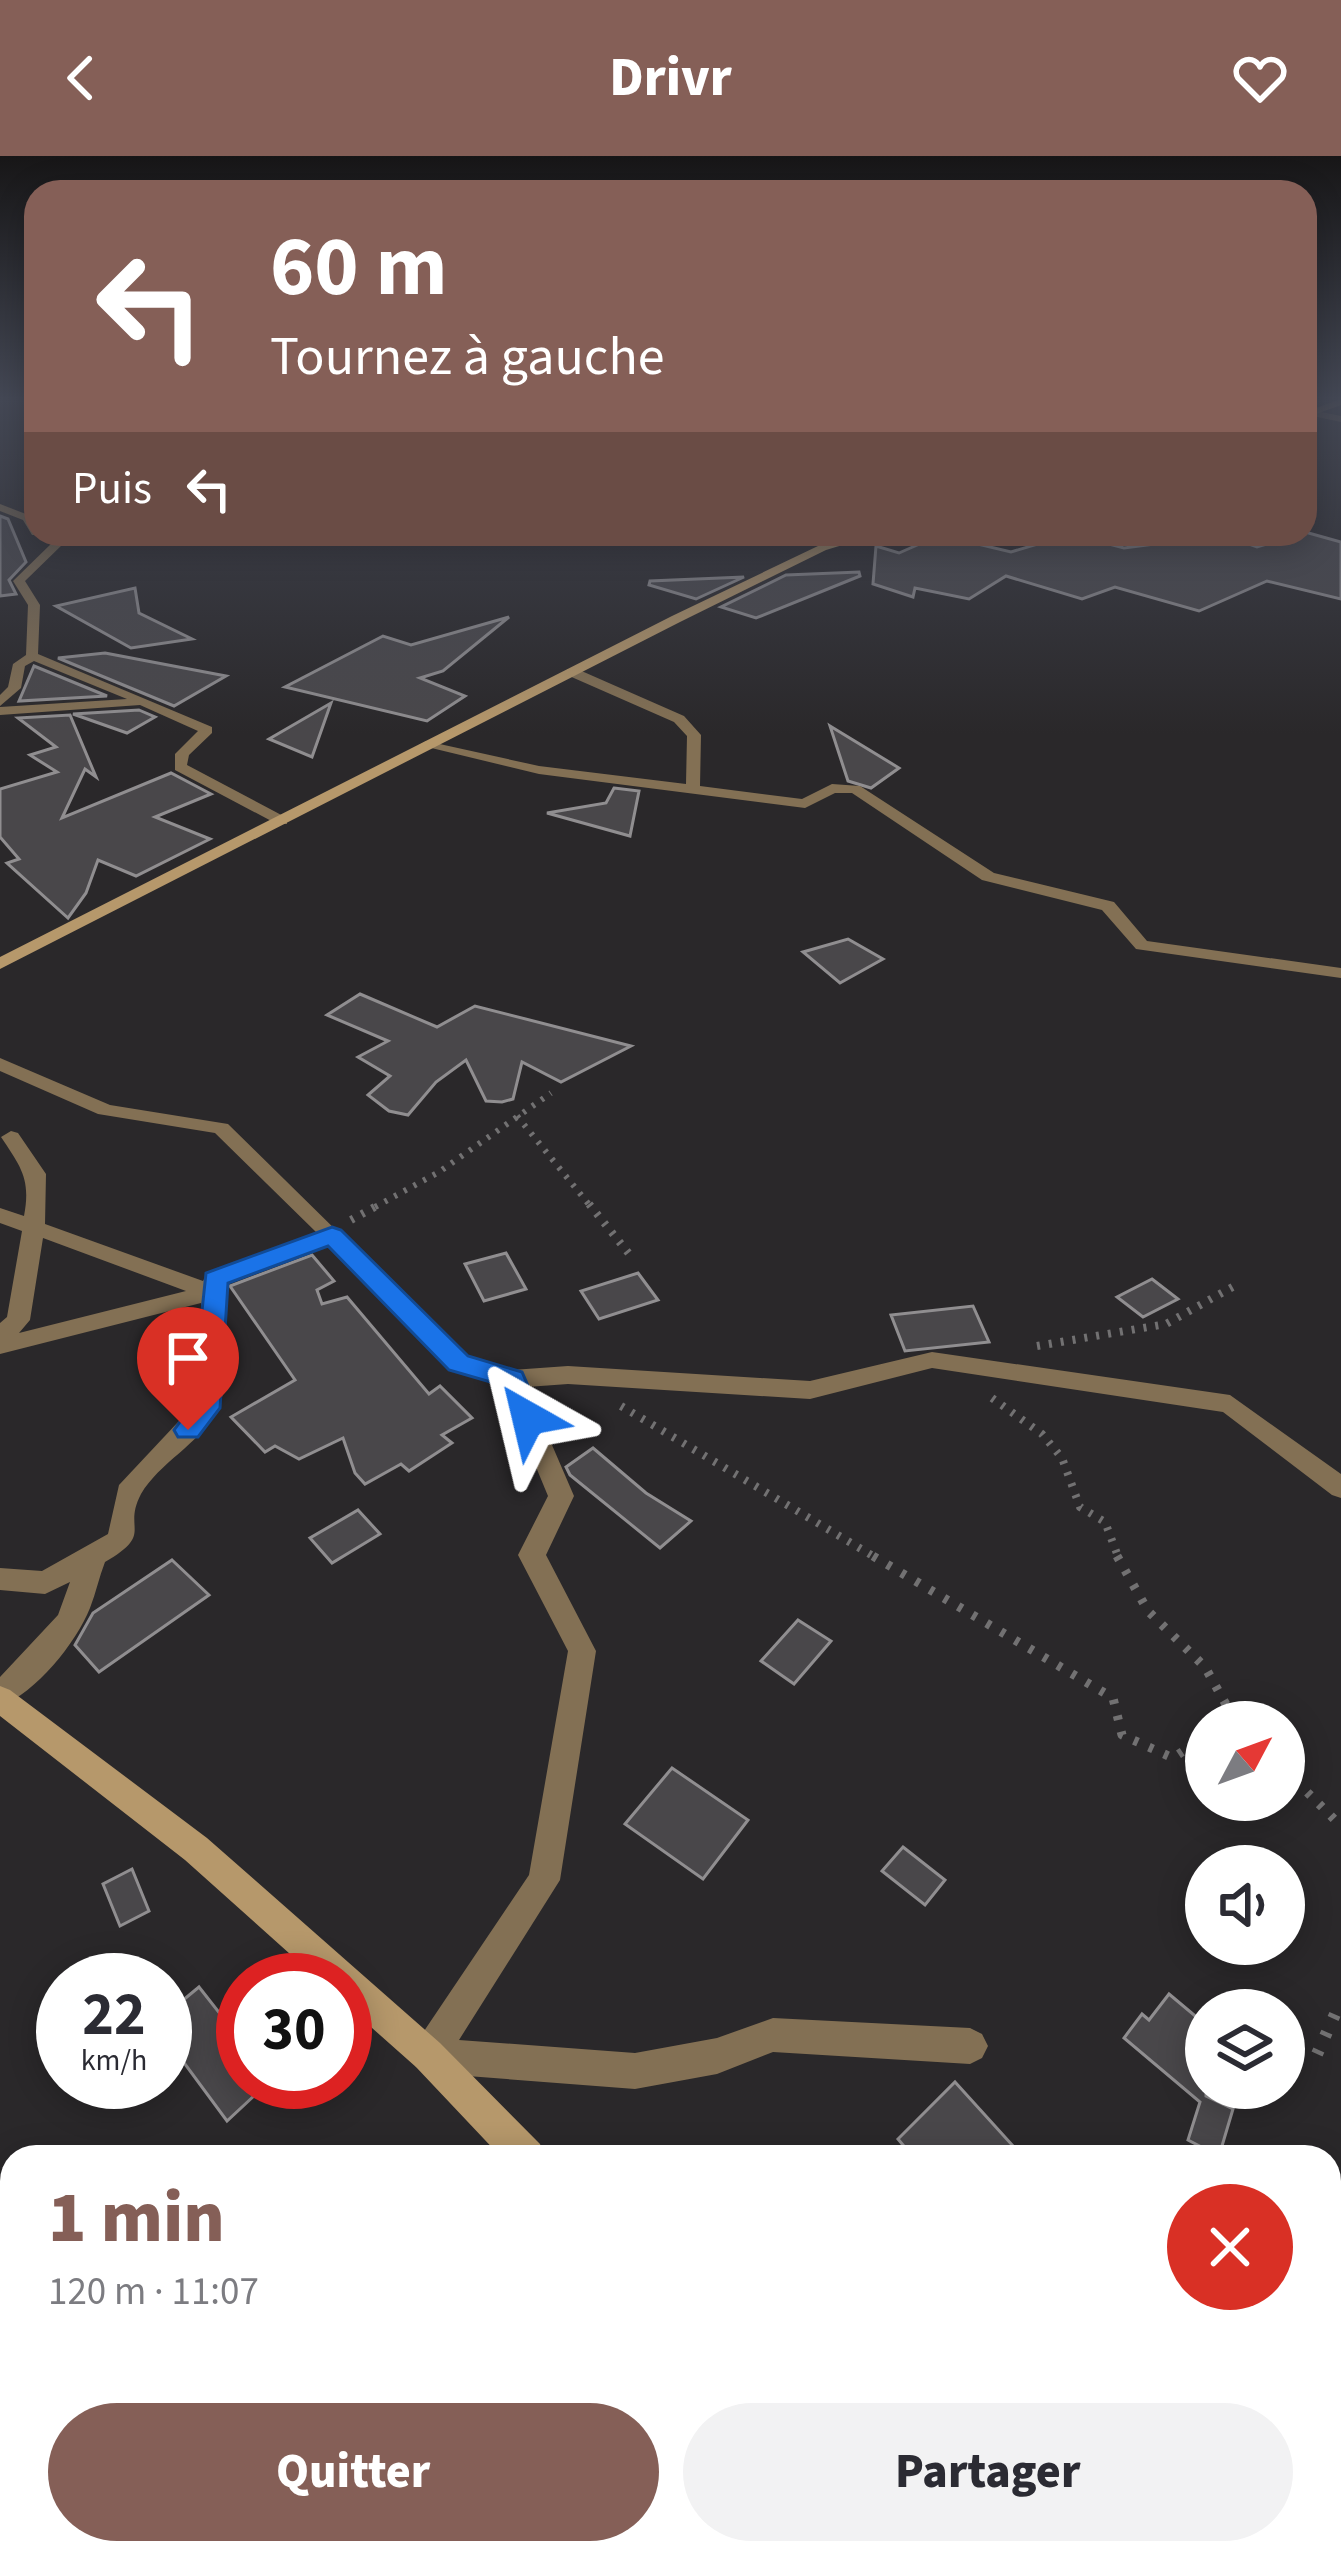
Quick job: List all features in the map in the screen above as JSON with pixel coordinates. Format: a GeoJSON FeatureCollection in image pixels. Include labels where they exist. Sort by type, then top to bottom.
{"type":"FeatureCollection","features":[{"type":"Feature","properties":{"kind":"main road"},"geometry":{"type":"LineString","coordinates":[[0,964],[829,546]]}},
{"type":"Feature","properties":{"kind":"main road"},"geometry":{"type":"LineString","coordinates":[[0,1696],[196,1849],[313,1953]]}},
{"type":"Feature","properties":{"kind":"main road"},"geometry":{"type":"LineString","coordinates":[[372,2006],[428,2055],[515,2145]]}},
{"type":"Feature","properties":{"kind":"street"},"geometry":{"type":"LineString","coordinates":[[32,657],[34,605],[19,581],[55,546]]}},
{"type":"Feature","properties":{"kind":"street"},"geometry":{"type":"LineString","coordinates":[[32,657],[207,730],[182,754],[180,767],[281,820]]}},
{"type":"Feature","properties":{"kind":"street"},"geometry":{"type":"LineString","coordinates":[[0,707],[14,688],[19,664],[32,657]]}},
{"type":"Feature","properties":{"kind":"street"},"geometry":{"type":"LineString","coordinates":[[572,672],[679,719],[694,735],[694,789]]}},
{"type":"Feature","properties":{"kind":"street"},"geometry":{"type":"LineString","coordinates":[[0,707],[136,703]]}},
{"type":"Feature","properties":{"kind":"street"},"geometry":{"type":"LineString","coordinates":[[427,745],[539,770],[805,804],[832,788],[855,789],[988,877],[1108,906],[1142,945],[1341,974]]}},
{"type":"Feature","properties":{"kind":"street"},"geometry":{"type":"LineString","coordinates":[[0,1064],[105,1110],[221,1128],[458,1364],[512,1379],[568,1375],[810,1390],[942,1362],[993,1369],[1230,1404],[1341,1488]]}},
{"type":"Feature","properties":{"kind":"street"},"geometry":{"type":"LineString","coordinates":[[0,1337],[18,1320],[36,1174],[11,1137]]}},
{"type":"Feature","properties":{"kind":"street"},"geometry":{"type":"LineString","coordinates":[[0,1215],[212,1292]]}},
{"type":"Feature","properties":{"kind":"street"},"geometry":{"type":"LineString","coordinates":[[0,1579],[45,1583],[120,1540],[128,1492],[206,1408],[214,1360],[215,1279],[330,1234]]}},
{"type":"Feature","properties":{"kind":"street"},"geometry":{"type":"LineString","coordinates":[[0,1346],[212,1292]]}},
{"type":"Feature","properties":{"kind":"street"},"geometry":{"type":"LineString","coordinates":[[512,1379],[560,1496],[532,1555],[581,1652],[544,1880],[428,2055],[635,2071],[717,2056],[773,2035],[970,2046]]}},
{"type":"Feature","properties":{"kind":"street"},"geometry":{"type":"LineString","coordinates":[[0,1696],[19,1683],[76,1612],[76,1593],[92,1560]]}},
{"type":"Feature","properties":{"kind":"path"},"geometry":{"type":"LineString","coordinates":[[330,1234],[439,1172],[551,1093]]}},
{"type":"Feature","properties":{"kind":"path"},"geometry":{"type":"LineString","coordinates":[[517,1116],[630,1255]]}},
{"type":"Feature","properties":{"kind":"path"},"geometry":{"type":"LineString","coordinates":[[993,1369],[1036,1346],[1160,1328],[1201,1314],[1236,1285]]}},
{"type":"Feature","properties":{"kind":"path"},"geometry":{"type":"LineString","coordinates":[[942,1362],[1042,1434],[1062,1458],[1080,1507],[1105,1522],[1119,1560],[1148,1611],[1205,1667],[1222,1701]]}},
{"type":"Feature","properties":{"kind":"path"},"geometry":{"type":"LineString","coordinates":[[568,1375],[1113,1698],[1122,1735],[1173,1758],[1185,1750]]}},
{"type":"Feature","properties":{"kind":"path"},"geometry":{"type":"LineString","coordinates":[[1305,1789],[1341,1826]]}},
{"type":"Feature","properties":{"kind":"path"},"geometry":{"type":"LineString","coordinates":[[1318,2054],[1341,2000]]}},
{"type":"Feature","properties":{"kind":"building"},"geometry":{"type":"Polygon","coordinates":[[[0,516],[8,519],[26,562],[9,580],[16,594],[0,596],[0,516]]]}},
{"type":"Feature","properties":{"kind":"building"},"geometry":{"type":"Polygon","coordinates":[[[1317,535],[1341,542],[1341,599],[1267,581],[1199,611],[1115,587],[1082,599],[1006,576],[969,599],[915,588],[913,597],[873,584],[876,546],[899,553],[915,546],[986,546],[1011,552],[1031,546],[1317,546],[1317,535]]]}},
{"type":"Feature","properties":{"kind":"building"},"geometry":{"type":"Polygon","coordinates":[[[859,572],[860,576],[756,618],[721,607],[786,575],[859,572]]]}},
{"type":"Feature","properties":{"kind":"building"},"geometry":{"type":"Polygon","coordinates":[[[744,577],[696,599],[649,585],[650,581],[744,577]]]}},
{"type":"Feature","properties":{"kind":"building"},"geometry":{"type":"Polygon","coordinates":[[[135,588],[139,613],[192,639],[131,648],[56,606],[135,588]]]}},
{"type":"Feature","properties":{"kind":"building"},"geometry":{"type":"Polygon","coordinates":[[[509,617],[443,671],[420,678],[465,696],[427,721],[285,687],[383,636],[411,645],[509,617]]]}},
{"type":"Feature","properties":{"kind":"building"},"geometry":{"type":"Polygon","coordinates":[[[105,653],[226,676],[174,706],[58,658],[105,653]]]}},
{"type":"Feature","properties":{"kind":"building"},"geometry":{"type":"Polygon","coordinates":[[[34,666],[107,696],[19,701],[34,666]]]}},
{"type":"Feature","properties":{"kind":"building"},"geometry":{"type":"Polygon","coordinates":[[[331,703],[312,757],[269,739],[331,703]]]}},
{"type":"Feature","properties":{"kind":"building"},"geometry":{"type":"Polygon","coordinates":[[[139,710],[155,717],[127,733],[73,714],[139,710]]]}},
{"type":"Feature","properties":{"kind":"building"},"geometry":{"type":"Polygon","coordinates":[[[70,715],[96,777],[85,769],[62,818],[171,773],[211,794],[155,817],[210,839],[136,876],[98,860],[86,893],[68,918],[7,863],[19,859],[0,837],[0,789],[57,772],[30,755],[56,747],[18,718],[70,715]]]}},
{"type":"Feature","properties":{"kind":"building"},"geometry":{"type":"Polygon","coordinates":[[[830,726],[899,768],[871,788],[848,781],[830,726]]]}},
{"type":"Feature","properties":{"kind":"building"},"geometry":{"type":"Polygon","coordinates":[[[614,788],[639,791],[630,836],[547,813],[606,803],[614,788]]]}},
{"type":"Feature","properties":{"kind":"building"},"geometry":{"type":"Polygon","coordinates":[[[848,939],[883,959],[840,983],[803,952],[848,939]]]}},
{"type":"Feature","properties":{"kind":"building"},"geometry":{"type":"Polygon","coordinates":[[[360,994],[437,1027],[475,1006],[631,1046],[561,1082],[522,1062],[513,1099],[502,1102],[486,1101],[466,1060],[436,1082],[408,1115],[389,1111],[368,1095],[390,1076],[358,1057],[388,1041],[327,1015],[360,994]]]}},
{"type":"Feature","properties":{"kind":"building"},"geometry":{"type":"Polygon","coordinates":[[[506,1253],[526,1289],[484,1301],[465,1264],[506,1253]]]}},
{"type":"Feature","properties":{"kind":"building"},"geometry":{"type":"Polygon","coordinates":[[[312,1255],[334,1281],[317,1290],[322,1304],[347,1297],[429,1394],[440,1386],[472,1418],[442,1435],[452,1443],[409,1471],[401,1464],[365,1484],[355,1473],[343,1438],[299,1459],[275,1446],[265,1452],[231,1417],[295,1380],[230,1286],[312,1255]]]}},
{"type":"Feature","properties":{"kind":"building"},"geometry":{"type":"Polygon","coordinates":[[[638,1273],[658,1300],[599,1319],[581,1291],[638,1273]]]}},
{"type":"Feature","properties":{"kind":"building"},"geometry":{"type":"Polygon","coordinates":[[[1152,1279],[1178,1299],[1143,1317],[1117,1297],[1152,1279]]]}},
{"type":"Feature","properties":{"kind":"building"},"geometry":{"type":"Polygon","coordinates":[[[973,1306],[989,1342],[905,1351],[891,1315],[973,1306]]]}},
{"type":"Feature","properties":{"kind":"building"},"geometry":{"type":"Polygon","coordinates":[[[593,1448],[646,1493],[691,1521],[660,1548],[570,1475],[566,1467],[593,1448]]]}},
{"type":"Feature","properties":{"kind":"building"},"geometry":{"type":"Polygon","coordinates":[[[358,1510],[380,1534],[332,1563],[310,1538],[358,1510]]]}},
{"type":"Feature","properties":{"kind":"building"},"geometry":{"type":"Polygon","coordinates":[[[172,1560],[209,1595],[99,1672],[75,1645],[93,1613],[172,1560]]]}},
{"type":"Feature","properties":{"kind":"building"},"geometry":{"type":"Polygon","coordinates":[[[798,1620],[831,1641],[794,1684],[761,1661],[798,1620]]]}},
{"type":"Feature","properties":{"kind":"building"},"geometry":{"type":"Polygon","coordinates":[[[672,1768],[748,1820],[703,1879],[625,1824],[672,1768]]]}},
{"type":"Feature","properties":{"kind":"building"},"geometry":{"type":"Polygon","coordinates":[[[903,1847],[945,1880],[925,1905],[882,1871],[903,1847]]]}},
{"type":"Feature","properties":{"kind":"building"},"geometry":{"type":"Polygon","coordinates":[[[132,1869],[149,1911],[120,1926],[103,1884],[132,1869]]]}},
{"type":"Feature","properties":{"kind":"building"},"geometry":{"type":"Polygon","coordinates":[[[199,1987],[216,2009],[216,2106],[192,2074],[192,1993],[199,1987]]]}},
{"type":"Feature","properties":{"kind":"building"},"geometry":{"type":"Polygon","coordinates":[[[1169,1994],[1185,2007],[1185,2089],[1124,2038],[1142,2014],[1149,2020],[1169,1994]]]}},
{"type":"Feature","properties":{"kind":"building"},"geometry":{"type":"Polygon","coordinates":[[[955,2082],[1012,2145],[903,2145],[898,2139],[955,2082]]]}},
{"type":"Feature","properties":{"kind":"building"},"geometry":{"type":"Polygon","coordinates":[[[218,2109],[240,2109],[227,2121],[218,2109]]]}},
{"type":"Feature","properties":{"kind":"building"},"geometry":{"type":"Polygon","coordinates":[[[1198,2109],[1233,2109],[1222,2145],[1188,2140],[1198,2109]]]}},
{"type":"Feature","properties":{"kind":"route"},"geometry":{"type":"LineString","coordinates":[[188,1430],[206,1408],[214,1360],[215,1279],[332,1235],[458,1364],[512,1379],[528,1418]]}}]}
